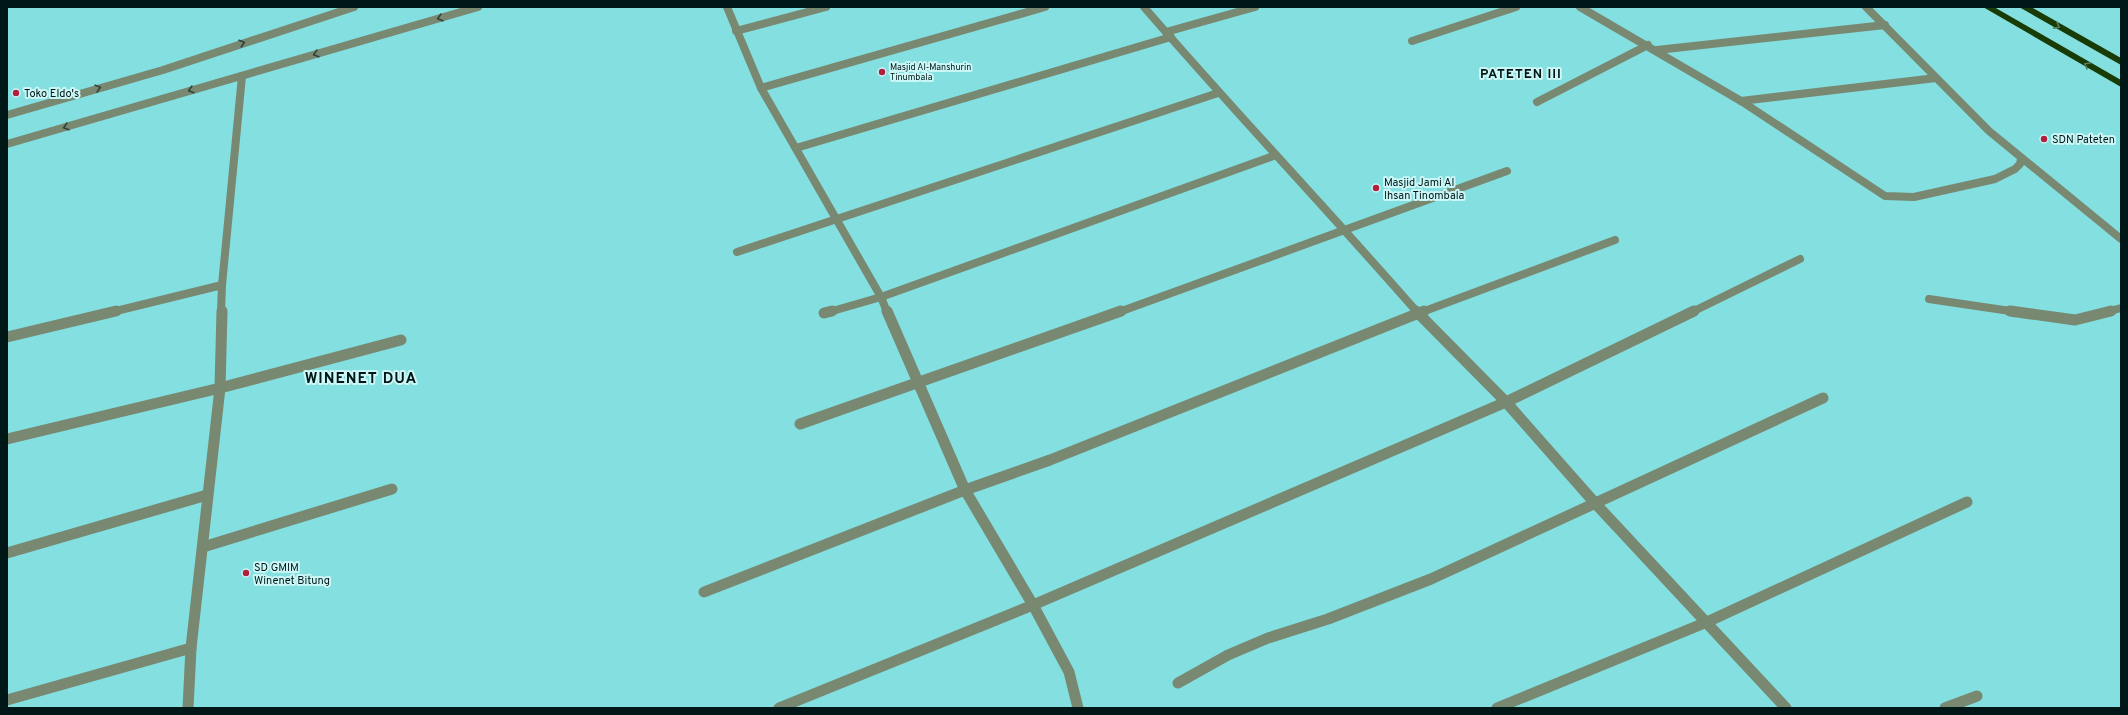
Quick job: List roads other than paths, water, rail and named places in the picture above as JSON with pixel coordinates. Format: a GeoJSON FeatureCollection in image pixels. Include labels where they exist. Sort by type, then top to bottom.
{"type":"FeatureCollection","features":[{"type":"Feature","properties":{"kind":"highway"},"geometry":{"type":"LineString","coordinates":[[1988,7],[2121,84]]}},
{"type":"Feature","properties":{"kind":"highway"},"geometry":{"type":"LineString","coordinates":[[2024,7],[2121,62]]}},
{"type":"Feature","properties":{"kind":"street"},"geometry":{"type":"LineString","coordinates":[[7,115],[163,70],[354,7]]}},
{"type":"Feature","properties":{"kind":"street"},"geometry":{"type":"LineString","coordinates":[[7,144],[478,7]]}},
{"type":"Feature","properties":{"kind":"street"},"geometry":{"type":"LineString","coordinates":[[727,7],[761,88],[835,219],[882,297],[921,384],[965,490],[1033,605],[1069,672],[1078,708]]}},
{"type":"Feature","properties":{"kind":"street"},"geometry":{"type":"LineString","coordinates":[[736,31],[826,7]]}},
{"type":"Feature","properties":{"kind":"street"},"geometry":{"type":"LineString","coordinates":[[761,88],[1045,7]]}},
{"type":"Feature","properties":{"kind":"street"},"geometry":{"type":"LineString","coordinates":[[1144,7],[1169,34],[1218,93],[1343,228],[1418,313],[1506,402],[1594,502],[1786,708]]}},
{"type":"Feature","properties":{"kind":"street"},"geometry":{"type":"LineString","coordinates":[[796,148],[1255,7]]}},
{"type":"Feature","properties":{"kind":"street"},"geometry":{"type":"LineString","coordinates":[[1412,40],[1516,7]]}},
{"type":"Feature","properties":{"kind":"street"},"geometry":{"type":"LineString","coordinates":[[1580,7],[1657,50],[1741,101],[1885,196],[1914,197],[1995,179],[2015,169],[2020,164],[2021,159]]}},
{"type":"Feature","properties":{"kind":"street"},"geometry":{"type":"LineString","coordinates":[[1866,7],[1936,78],[2021,159],[2117,231],[2121,239]]}},
{"type":"Feature","properties":{"kind":"street"},"geometry":{"type":"LineString","coordinates":[[1657,50],[1885,25]]}},
{"type":"Feature","properties":{"kind":"street"},"geometry":{"type":"LineString","coordinates":[[1538,102],[1648,45]]}},
{"type":"Feature","properties":{"kind":"street"},"geometry":{"type":"LineString","coordinates":[[188,708],[191,648],[220,388],[222,285],[242,76]]}},
{"type":"Feature","properties":{"kind":"street"},"geometry":{"type":"LineString","coordinates":[[1741,101],[1936,78]]}},
{"type":"Feature","properties":{"kind":"street"},"geometry":{"type":"LineString","coordinates":[[737,252],[1218,93]]}},
{"type":"Feature","properties":{"kind":"street"},"geometry":{"type":"LineString","coordinates":[[824,313],[882,297],[1276,155]]}},
{"type":"Feature","properties":{"kind":"street"},"geometry":{"type":"LineString","coordinates":[[800,424],[921,384],[1343,228],[1507,171]]}},
{"type":"Feature","properties":{"kind":"street"},"geometry":{"type":"LineString","coordinates":[[704,592],[965,490],[1050,460],[1418,313],[1615,240]]}},
{"type":"Feature","properties":{"kind":"street"},"geometry":{"type":"LineString","coordinates":[[779,708],[1033,605],[1506,402],[1800,259]]}},
{"type":"Feature","properties":{"kind":"street"},"geometry":{"type":"LineString","coordinates":[[7,337],[222,285]]}},
{"type":"Feature","properties":{"kind":"street"},"geometry":{"type":"LineString","coordinates":[[1929,299],[2075,320],[2121,308]]}},
{"type":"Feature","properties":{"kind":"street"},"geometry":{"type":"LineString","coordinates":[[7,440],[220,388],[401,340]]}},
{"type":"Feature","properties":{"kind":"street"},"geometry":{"type":"LineString","coordinates":[[1178,683],[1228,655],[1268,638],[1328,619],[1431,579],[1594,502],[1823,398]]}},
{"type":"Feature","properties":{"kind":"street"},"geometry":{"type":"LineString","coordinates":[[203,546],[392,489]]}},
{"type":"Feature","properties":{"kind":"street"},"geometry":{"type":"LineString","coordinates":[[7,553],[207,495]]}},
{"type":"Feature","properties":{"kind":"street"},"geometry":{"type":"LineString","coordinates":[[1497,708],[1707,622],[1967,502]]}},
{"type":"Feature","properties":{"kind":"street"},"geometry":{"type":"LineString","coordinates":[[7,700],[191,648]]}},
{"type":"Feature","properties":{"kind":"street"},"geometry":{"type":"LineString","coordinates":[[1945,708],[1977,696]]}},
{"type":"Feature","properties":{"kind":"place","name":"Masjid Al-Manshurin Tinumbala"},"geometry":{"type":"Point","coordinates":[882,72]}},
{"type":"Feature","properties":{"kind":"place","name":"Toko Eldo's"},"geometry":{"type":"Point","coordinates":[16,93]}},
{"type":"Feature","properties":{"kind":"place","name":"SDN Pateten"},"geometry":{"type":"Point","coordinates":[2044,139]}},
{"type":"Feature","properties":{"kind":"place","name":"Masjid Jami Al Ihsan Tinombala"},"geometry":{"type":"Point","coordinates":[1376,188]}},
{"type":"Feature","properties":{"kind":"place","name":"SD GMIM Winenet Bitung"},"geometry":{"type":"Point","coordinates":[246,573]}},
{"type":"Feature","properties":{"kind":"district","name":"PATETEN III"},"geometry":{"type":"Point","coordinates":[1521,73]}},
{"type":"Feature","properties":{"kind":"district","name":"WINENET DUA"},"geometry":{"type":"Point","coordinates":[361,378]}}]}
